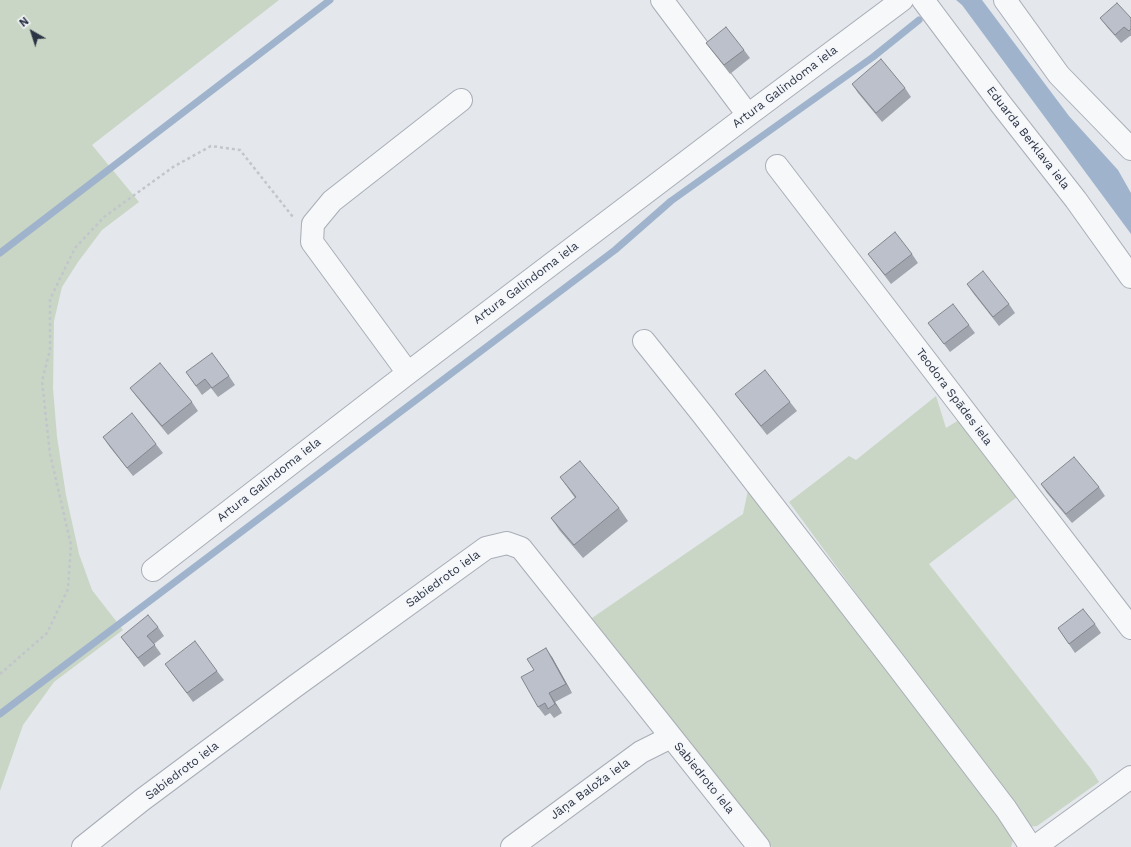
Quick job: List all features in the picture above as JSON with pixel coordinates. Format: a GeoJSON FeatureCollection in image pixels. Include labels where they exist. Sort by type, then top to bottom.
{"type":"FeatureCollection","features":[{"type":"Feature","properties":{"kind":"street"},"geometry":{"type":"LineString","coordinates":[[662,0],[748,115]]}},
{"type":"Feature","properties":{"kind":"street","name":"Artura Galindoma iela"},"geometry":{"type":"LineString","coordinates":[[153,570],[408,373],[902,0]]}},
{"type":"Feature","properties":{"kind":"street","name":"Eduarda Berklava iela"},"geometry":{"type":"LineString","coordinates":[[923,0],[1076,200],[1131,277]]}},
{"type":"Feature","properties":{"kind":"street"},"geometry":{"type":"LineString","coordinates":[[1006,0],[1059,75],[1127,138]]}},
{"type":"Feature","properties":{"kind":"street"},"geometry":{"type":"LineString","coordinates":[[408,373],[312,242],[313,224],[332,202],[461,100]]}},
{"type":"Feature","properties":{"kind":"street","name":"Teodora Spādes iela"},"geometry":{"type":"LineString","coordinates":[[777,166],[1131,628]]}},
{"type":"Feature","properties":{"kind":"street"},"geometry":{"type":"LineString","coordinates":[[644,341],[899,669],[1006,809],[1031,847]]}},
{"type":"Feature","properties":{"kind":"street","name":"Sabiedroto iela"},"geometry":{"type":"LineString","coordinates":[[83,847],[142,800],[473,557],[486,548],[507,543],[521,548],[759,847]]}},
{"type":"Feature","properties":{"kind":"street","name":"Jāņa Baloža iela"},"geometry":{"type":"LineString","coordinates":[[512,847],[641,752],[671,737]]}},
{"type":"Feature","properties":{"kind":"street"},"geometry":{"type":"LineString","coordinates":[[1035,847],[1131,777]]}},
{"type":"Feature","properties":{"kind":"path"},"geometry":{"type":"LineString","coordinates":[[0,674],[46,633],[68,589],[71,545],[50,454],[42,380],[50,350],[50,299],[75,248],[104,217],[173,167],[211,146],[240,150],[292,217],[313,224]]}},
{"type":"Feature","properties":{"kind":"green space"},"geometry":{"type":"Polygon","coordinates":[[[0,0],[279,0],[92,145],[139,202],[102,230],[78,262],[62,287],[54,321],[53,388],[57,437],[66,495],[79,554],[92,590],[123,630],[54,682],[23,725],[0,791],[0,0]]]}},
{"type":"Feature","properties":{"kind":"green space"},"geometry":{"type":"Polygon","coordinates":[[[936,396],[946,428],[962,418],[1021,494],[929,564],[1091,769],[1099,782],[1037,826],[1028,827],[789,502],[849,456],[856,460],[936,396]]]}},
{"type":"Feature","properties":{"kind":"green space"},"geometry":{"type":"Polygon","coordinates":[[[748,490],[1015,834],[1011,847],[772,847],[592,618],[743,514],[748,490]]]}},
{"type":"Feature","properties":{"kind":"water"},"geometry":{"type":"Polygon","coordinates":[[[956,0],[982,0],[1069,116],[1118,170],[1131,193],[1131,234],[962,5],[956,0]]]}},
{"type":"Feature","properties":{"kind":"building"},"geometry":{"type":"Polygon","coordinates":[[[1117,3],[1131,18],[1131,29],[1129,31],[1124,27],[1115,35],[1100,18],[1117,3]]]}},
{"type":"Feature","properties":{"kind":"building"},"geometry":{"type":"Polygon","coordinates":[[[726,27],[744,50],[724,65],[706,43],[726,27]]]}},
{"type":"Feature","properties":{"kind":"building"},"geometry":{"type":"Polygon","coordinates":[[[881,59],[905,88],[876,113],[852,84],[881,59]]]}},
{"type":"Feature","properties":{"kind":"building"},"geometry":{"type":"Polygon","coordinates":[[[895,232],[912,254],[885,275],[868,254],[895,232]]]}},
{"type":"Feature","properties":{"kind":"building"},"geometry":{"type":"Polygon","coordinates":[[[983,271],[1009,304],[993,317],[967,284],[983,271]]]}},
{"type":"Feature","properties":{"kind":"building"},"geometry":{"type":"Polygon","coordinates":[[[953,304],[969,325],[944,344],[928,323],[953,304]]]}},
{"type":"Feature","properties":{"kind":"building"},"geometry":{"type":"Polygon","coordinates":[[[212,353],[229,376],[212,388],[205,379],[196,386],[186,372],[212,353]]]}},
{"type":"Feature","properties":{"kind":"building"},"geometry":{"type":"Polygon","coordinates":[[[160,363],[192,402],[162,426],[130,388],[160,363]]]}},
{"type":"Feature","properties":{"kind":"building"},"geometry":{"type":"Polygon","coordinates":[[[765,370],[790,402],[761,426],[735,394],[765,370]]]}},
{"type":"Feature","properties":{"kind":"building"},"geometry":{"type":"Polygon","coordinates":[[[132,413],[156,444],[127,468],[103,437],[132,413]]]}},
{"type":"Feature","properties":{"kind":"building"},"geometry":{"type":"Polygon","coordinates":[[[1074,457],[1099,487],[1066,514],[1041,484],[1074,457]]]}},
{"type":"Feature","properties":{"kind":"building"},"geometry":{"type":"Polygon","coordinates":[[[580,461],[619,508],[574,545],[551,518],[576,497],[560,477],[580,461]]]}},
{"type":"Feature","properties":{"kind":"building"},"geometry":{"type":"Polygon","coordinates":[[[1083,609],[1095,624],[1069,644],[1058,628],[1083,609]]]}},
{"type":"Feature","properties":{"kind":"building"},"geometry":{"type":"Polygon","coordinates":[[[148,615],[158,627],[147,636],[155,645],[138,658],[121,637],[148,615]]]}},
{"type":"Feature","properties":{"kind":"building"},"geometry":{"type":"Polygon","coordinates":[[[195,641],[217,671],[187,693],[165,664],[195,641]]]}},
{"type":"Feature","properties":{"kind":"building"},"geometry":{"type":"Polygon","coordinates":[[[546,648],[566,684],[549,693],[555,704],[548,709],[545,703],[538,707],[521,677],[534,670],[527,659],[546,648]]]}},
{"type":"Feature","properties":{"kind":"waterway"},"geometry":{"type":"LineString","coordinates":[[0,253],[330,0]]}},
{"type":"Feature","properties":{"kind":"waterway"},"geometry":{"type":"LineString","coordinates":[[0,714],[615,250],[671,201],[873,57],[919,20]]}}]}
